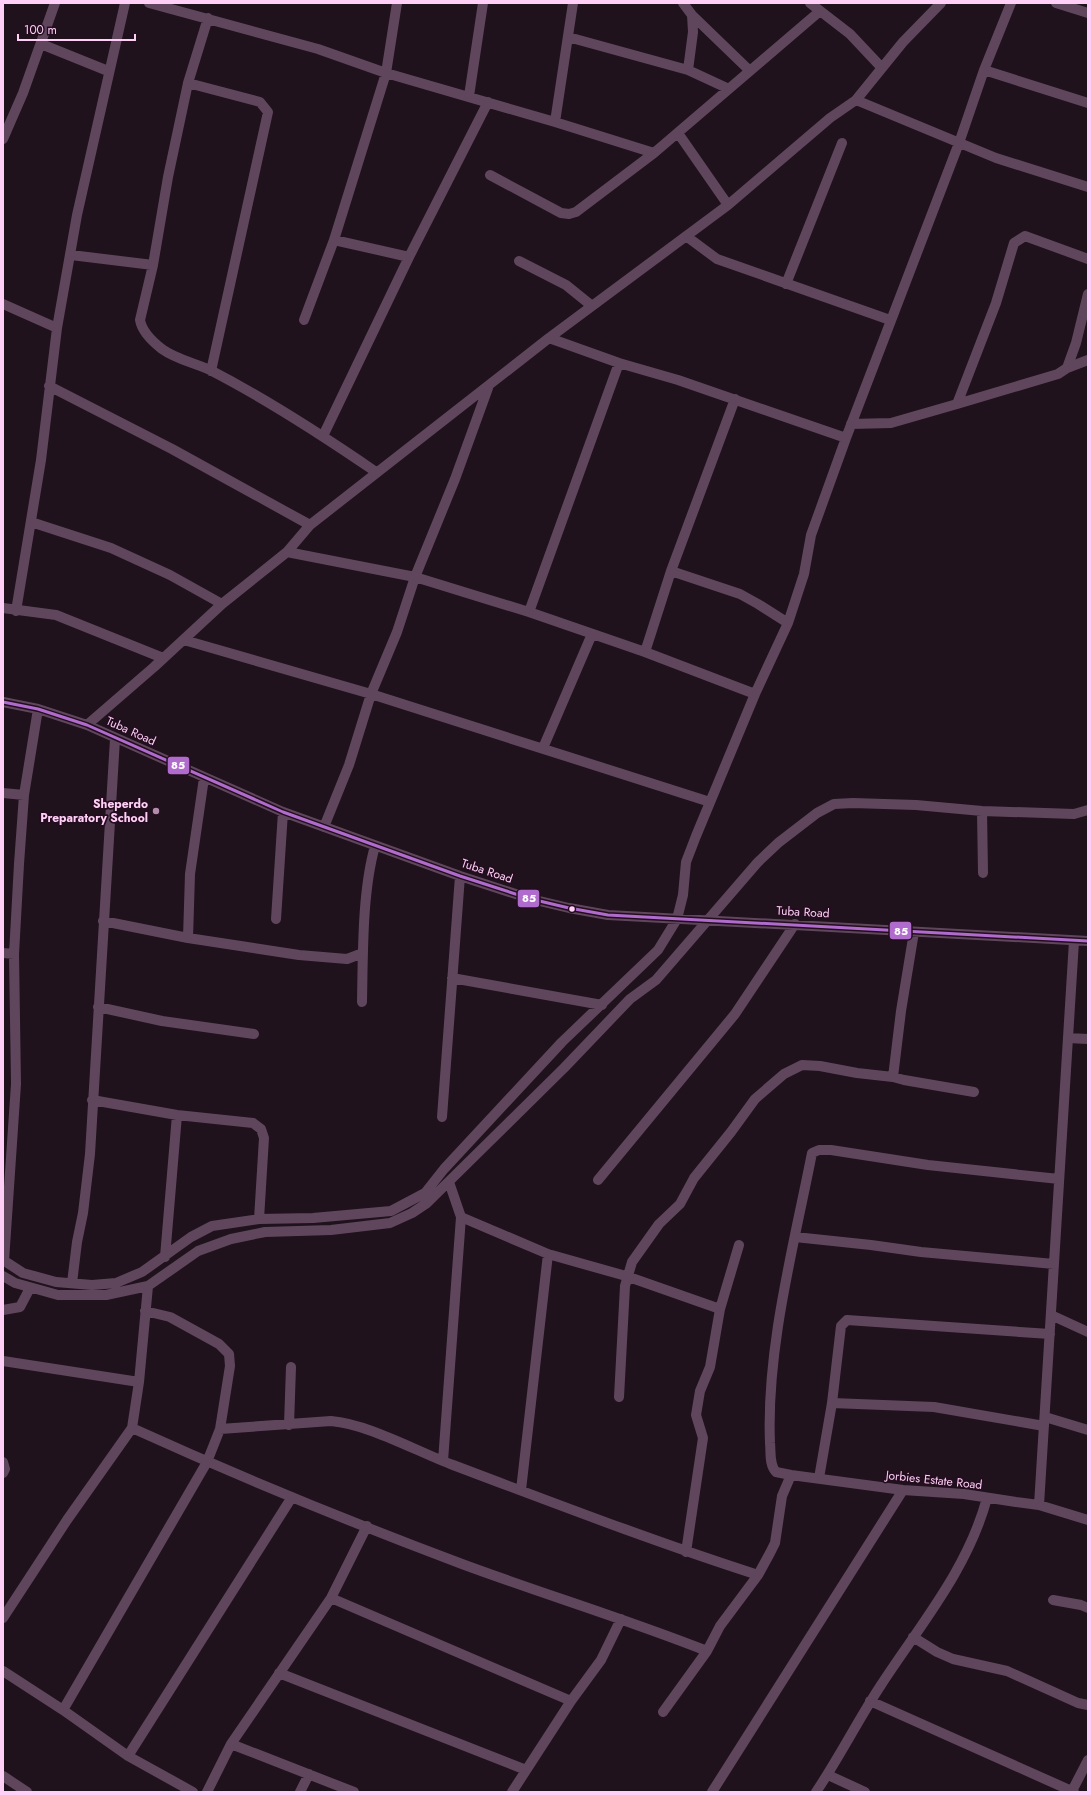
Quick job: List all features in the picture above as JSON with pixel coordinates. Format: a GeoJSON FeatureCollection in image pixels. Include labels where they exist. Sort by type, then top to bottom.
{"type":"FeatureCollection","features":[{"type":"Feature","properties":{"kind":"street"},"geometry":{"type":"LineString","coordinates":[[3,139],[23,93],[55,3]]}},
{"type":"Feature","properties":{"kind":"street"},"geometry":{"type":"LineString","coordinates":[[16,611],[41,460],[57,328],[77,215],[124,3]]}},
{"type":"Feature","properties":{"kind":"street"},"geometry":{"type":"LineString","coordinates":[[149,3],[318,49],[386,73],[469,96],[654,153]]}},
{"type":"Feature","properties":{"kind":"street"},"geometry":{"type":"LineString","coordinates":[[304,320],[334,240],[386,73],[397,3]]}},
{"type":"Feature","properties":{"kind":"street"},"geometry":{"type":"LineString","coordinates":[[469,96],[483,3]]}},
{"type":"Feature","properties":{"kind":"street"},"geometry":{"type":"LineString","coordinates":[[555,122],[573,3]]}},
{"type":"Feature","properties":{"kind":"street"},"geometry":{"type":"LineString","coordinates":[[683,3],[692,15],[750,72]]}},
{"type":"Feature","properties":{"kind":"street"},"geometry":{"type":"LineString","coordinates":[[810,3],[850,34],[882,68]]}},
{"type":"Feature","properties":{"kind":"street"},"geometry":{"type":"LineString","coordinates":[[87,725],[184,640],[222,604],[287,552],[310,525],[376,472],[488,388],[550,338],[728,205],[830,118],[856,100],[903,42],[941,3]]}},
{"type":"Feature","properties":{"kind":"street"},"geometry":{"type":"LineString","coordinates":[[38,709],[24,795],[14,954],[16,1084],[4,1261],[23,1272],[56,1282],[92,1285],[116,1283],[142,1272],[191,1237],[212,1226],[259,1219],[313,1218],[391,1211],[425,1193],[444,1169],[562,1042],[658,950],[677,919],[683,895],[686,862],[755,694],[788,623],[804,574],[811,535],[890,320],[959,143],[984,70],[1011,3]]}},
{"type":"Feature","properties":{"kind":"street"},"geometry":{"type":"LineString","coordinates":[[1056,3],[1088,13]]}},
{"type":"Feature","properties":{"kind":"street"},"geometry":{"type":"LineString","coordinates":[[490,175],[561,212],[569,214],[576,212],[654,153],[820,11]]}},
{"type":"Feature","properties":{"kind":"street"},"geometry":{"type":"LineString","coordinates":[[688,70],[693,32],[692,15]]}},
{"type":"Feature","properties":{"kind":"street"},"geometry":{"type":"LineString","coordinates":[[208,18],[188,84],[168,177],[153,265],[140,320],[141,326],[161,348],[175,356],[211,371],[323,436],[376,472]]}},
{"type":"Feature","properties":{"kind":"street"},"geometry":{"type":"LineString","coordinates":[[568,37],[688,70],[729,89]]}},
{"type":"Feature","properties":{"kind":"street"},"geometry":{"type":"LineString","coordinates":[[41,44],[108,71]]}},
{"type":"Feature","properties":{"kind":"street"},"geometry":{"type":"LineString","coordinates":[[984,70],[1088,103]]}},
{"type":"Feature","properties":{"kind":"street"},"geometry":{"type":"LineString","coordinates":[[188,84],[260,102],[268,112],[211,371]]}},
{"type":"Feature","properties":{"kind":"street"},"geometry":{"type":"LineString","coordinates":[[856,100],[996,158],[1088,187]]}},
{"type":"Feature","properties":{"kind":"street"},"geometry":{"type":"LineString","coordinates":[[323,436],[408,257],[488,102]]}},
{"type":"Feature","properties":{"kind":"street"},"geometry":{"type":"LineString","coordinates":[[678,133],[728,205]]}},
{"type":"Feature","properties":{"kind":"street"},"geometry":{"type":"LineString","coordinates":[[786,284],[842,143]]}},
{"type":"Feature","properties":{"kind":"street"},"geometry":{"type":"LineString","coordinates":[[686,236],[717,259],[890,320]]}},
{"type":"Feature","properties":{"kind":"street"},"geometry":{"type":"LineString","coordinates":[[957,404],[996,303],[1014,243],[1025,236],[1088,259]]}},
{"type":"Feature","properties":{"kind":"street"},"geometry":{"type":"LineString","coordinates":[[334,240],[408,257]]}},
{"type":"Feature","properties":{"kind":"street"},"geometry":{"type":"LineString","coordinates":[[71,255],[153,265]]}},
{"type":"Feature","properties":{"kind":"street"},"geometry":{"type":"LineString","coordinates":[[519,261],[566,285],[592,306]]}},
{"type":"Feature","properties":{"kind":"street"},"geometry":{"type":"LineString","coordinates":[[1067,368],[1076,343],[1088,294]]}},
{"type":"Feature","properties":{"kind":"street"},"geometry":{"type":"LineString","coordinates":[[4,305],[57,328]]}},
{"type":"Feature","properties":{"kind":"street"},"geometry":{"type":"LineString","coordinates":[[550,338],[735,399],[846,438]]}},
{"type":"Feature","properties":{"kind":"street"},"geometry":{"type":"LineString","coordinates":[[851,424],[891,423],[1058,374],[1067,368],[1088,360]]}},
{"type":"Feature","properties":{"kind":"street"},"geometry":{"type":"LineString","coordinates":[[529,612],[619,362]]}},
{"type":"Feature","properties":{"kind":"street"},"geometry":{"type":"LineString","coordinates":[[50,386],[172,448],[310,525]]}},
{"type":"Feature","properties":{"kind":"street"},"geometry":{"type":"LineString","coordinates":[[324,827],[349,765],[372,694],[398,632],[416,577],[455,479],[488,388]]}},
{"type":"Feature","properties":{"kind":"street"},"geometry":{"type":"LineString","coordinates":[[645,652],[671,571],[735,399]]}},
{"type":"Feature","properties":{"kind":"street"},"geometry":{"type":"LineString","coordinates":[[31,522],[111,548],[170,574],[222,604]]}},
{"type":"Feature","properties":{"kind":"street"},"geometry":{"type":"LineString","coordinates":[[287,552],[416,577],[529,612],[645,652],[755,694]]}},
{"type":"Feature","properties":{"kind":"street"},"geometry":{"type":"LineString","coordinates":[[671,571],[740,594],[788,623]]}},
{"type":"Feature","properties":{"kind":"street"},"geometry":{"type":"LineString","coordinates":[[3,608],[16,611],[56,615],[163,658]]}},
{"type":"Feature","properties":{"kind":"street"},"geometry":{"type":"LineString","coordinates":[[543,748],[592,634]]}},
{"type":"Feature","properties":{"kind":"street"},"geometry":{"type":"LineString","coordinates":[[184,640],[372,694],[710,802]]}},
{"type":"Feature","properties":{"kind":"street","name":"Tuba Road"},"geometry":{"type":"LineString","coordinates":[[3,702],[38,709],[87,725],[115,739],[283,812],[376,846],[460,876],[531,899],[569,908],[608,915],[1088,941]]}},
{"type":"Feature","properties":{"kind":"street"},"geometry":{"type":"LineString","coordinates":[[72,1283],[77,1242],[83,1213],[90,1154],[92,1100],[111,821],[115,739]]}},
{"type":"Feature","properties":{"kind":"street"},"geometry":{"type":"LineString","coordinates":[[188,938],[190,874],[204,778]]}},
{"type":"Feature","properties":{"kind":"street"},"geometry":{"type":"LineString","coordinates":[[3,793],[24,795]]}},
{"type":"Feature","properties":{"kind":"street"},"geometry":{"type":"LineString","coordinates":[[3,1276],[15,1283],[58,1295],[72,1296],[106,1294],[148,1286],[198,1251],[230,1239],[265,1232],[331,1230],[390,1223],[412,1213],[428,1203],[564,1068],[630,999],[656,980],[758,862],[778,842],[817,813],[834,804],[916,805],[982,811],[1074,814],[1088,810]]}},
{"type":"Feature","properties":{"kind":"street"},"geometry":{"type":"LineString","coordinates":[[982,811],[983,873]]}},
{"type":"Feature","properties":{"kind":"street"},"geometry":{"type":"LineString","coordinates":[[276,919],[283,812]]}},
{"type":"Feature","properties":{"kind":"street"},"geometry":{"type":"LineString","coordinates":[[362,1002],[363,953],[369,882],[376,846]]}},
{"type":"Feature","properties":{"kind":"street"},"geometry":{"type":"LineString","coordinates":[[442,1117],[460,876]]}},
{"type":"Feature","properties":{"kind":"street"},"geometry":{"type":"LineString","coordinates":[[103,921],[188,938],[299,955],[347,959],[363,953]]}},
{"type":"Feature","properties":{"kind":"street"},"geometry":{"type":"LineString","coordinates":[[598,1180],[735,1014],[795,924]]}},
{"type":"Feature","properties":{"kind":"street"},"geometry":{"type":"LineString","coordinates":[[893,1077],[901,1011],[914,932]]}},
{"type":"Feature","properties":{"kind":"street"},"geometry":{"type":"LineString","coordinates":[[1039,1505],[1074,941]]}},
{"type":"Feature","properties":{"kind":"street"},"geometry":{"type":"LineString","coordinates":[[3,953],[14,954]]}},
{"type":"Feature","properties":{"kind":"street"},"geometry":{"type":"LineString","coordinates":[[452,978],[602,1005]]}},
{"type":"Feature","properties":{"kind":"street"},"geometry":{"type":"LineString","coordinates":[[98,1007],[162,1021],[254,1034]]}},
{"type":"Feature","properties":{"kind":"street"},"geometry":{"type":"LineString","coordinates":[[1068,1038],[1088,1039]]}},
{"type":"Feature","properties":{"kind":"street"},"geometry":{"type":"LineString","coordinates":[[619,1397],[621,1327],[626,1276],[632,1262],[644,1243],[659,1224],[680,1204],[694,1178],[732,1132],[755,1098],[784,1074],[802,1065],[820,1066],[858,1073],[893,1077],[974,1092]]}},
{"type":"Feature","properties":{"kind":"street"},"geometry":{"type":"LineString","coordinates":[[92,1100],[176,1114],[253,1123],[261,1129],[264,1138],[259,1219]]}},
{"type":"Feature","properties":{"kind":"street"},"geometry":{"type":"LineString","coordinates":[[165,1257],[176,1114]]}},
{"type":"Feature","properties":{"kind":"street"},"geometry":{"type":"LineString","coordinates":[[1054,1264],[921,1252],[796,1237],[812,1153],[819,1150],[831,1150],[928,1165],[1060,1179]]}},
{"type":"Feature","properties":{"kind":"street"},"geometry":{"type":"LineString","coordinates":[[443,1461],[461,1217],[449,1182]]}},
{"type":"Feature","properties":{"kind":"street"},"geometry":{"type":"LineString","coordinates":[[461,1217],[548,1254],[626,1276],[720,1309]]}},
{"type":"Feature","properties":{"kind":"street","name":"Jorbies Estate Road"},"geometry":{"type":"LineString","coordinates":[[796,1237],[781,1311],[772,1375],[769,1420],[771,1463],[776,1472],[903,1490],[964,1494],[1039,1505],[1088,1520]]}},
{"type":"Feature","properties":{"kind":"street"},"geometry":{"type":"LineString","coordinates":[[686,1552],[703,1438],[696,1415],[700,1391],[710,1367],[718,1330],[720,1309],[739,1245]]}},
{"type":"Feature","properties":{"kind":"street"},"geometry":{"type":"LineString","coordinates":[[521,1490],[548,1254]]}},
{"type":"Feature","properties":{"kind":"street"},"geometry":{"type":"LineString","coordinates":[[3,1618],[66,1520],[132,1428],[139,1382],[148,1286]]}},
{"type":"Feature","properties":{"kind":"street"},"geometry":{"type":"LineString","coordinates":[[3,1310],[20,1307],[30,1288]]}},
{"type":"Feature","properties":{"kind":"street"},"geometry":{"type":"LineString","coordinates":[[63,1710],[206,1462],[220,1429],[230,1366],[229,1354],[219,1344],[170,1317],[145,1311]]}},
{"type":"Feature","properties":{"kind":"street"},"geometry":{"type":"LineString","coordinates":[[1051,1315],[1088,1332]]}},
{"type":"Feature","properties":{"kind":"street"},"geometry":{"type":"LineString","coordinates":[[819,1478],[832,1403],[841,1326],[847,1320],[1050,1334]]}},
{"type":"Feature","properties":{"kind":"street"},"geometry":{"type":"LineString","coordinates":[[3,1361],[139,1382]]}},
{"type":"Feature","properties":{"kind":"street"},"geometry":{"type":"LineString","coordinates":[[289,1425],[290,1367]]}},
{"type":"Feature","properties":{"kind":"street"},"geometry":{"type":"LineString","coordinates":[[832,1403],[934,1407],[1044,1422],[1088,1430]]}},
{"type":"Feature","properties":{"kind":"street"},"geometry":{"type":"LineString","coordinates":[[220,1429],[331,1421],[348,1422],[443,1461],[686,1552],[758,1575]]}},
{"type":"Feature","properties":{"kind":"street"},"geometry":{"type":"LineString","coordinates":[[132,1428],[206,1462],[462,1564],[621,1618],[707,1651]]}},
{"type":"Feature","properties":{"kind":"street"},"geometry":{"type":"LineString","coordinates":[[3,1462],[5,1469],[3,1473]]}},
{"type":"Feature","properties":{"kind":"street"},"geometry":{"type":"LineString","coordinates":[[664,1712],[707,1651],[720,1626],[758,1575],[775,1543],[782,1496],[791,1475]]}},
{"type":"Feature","properties":{"kind":"street"},"geometry":{"type":"LineString","coordinates":[[712,1792],[903,1490]]}},
{"type":"Feature","properties":{"kind":"street"},"geometry":{"type":"LineString","coordinates":[[128,1756],[292,1497]]}},
{"type":"Feature","properties":{"kind":"street"},"geometry":{"type":"LineString","coordinates":[[816,1792],[828,1775],[870,1701],[954,1577],[976,1530],[987,1498]]}},
{"type":"Feature","properties":{"kind":"street"},"geometry":{"type":"LineString","coordinates":[[207,1792],[231,1744],[331,1598],[367,1526]]}},
{"type":"Feature","properties":{"kind":"street"},"geometry":{"type":"LineString","coordinates":[[331,1598],[570,1701]]}},
{"type":"Feature","properties":{"kind":"street"},"geometry":{"type":"LineString","coordinates":[[1053,1600],[1081,1605],[1088,1608]]}},
{"type":"Feature","properties":{"kind":"street"},"geometry":{"type":"LineString","coordinates":[[512,1792],[570,1701],[601,1660],[621,1618]]}},
{"type":"Feature","properties":{"kind":"street"},"geometry":{"type":"LineString","coordinates":[[913,1637],[937,1652],[953,1659],[1007,1671],[1078,1703],[1088,1705]]}},
{"type":"Feature","properties":{"kind":"street"},"geometry":{"type":"LineString","coordinates":[[3,1671],[63,1710],[128,1756],[193,1792]]}},
{"type":"Feature","properties":{"kind":"street"},"geometry":{"type":"LineString","coordinates":[[279,1674],[526,1770]]}},
{"type":"Feature","properties":{"kind":"street"},"geometry":{"type":"LineString","coordinates":[[870,1701],[1073,1791],[1088,1760]]}},
{"type":"Feature","properties":{"kind":"street"},"geometry":{"type":"LineString","coordinates":[[231,1744],[354,1792]]}},
{"type":"Feature","properties":{"kind":"street"},"geometry":{"type":"LineString","coordinates":[[300,1792],[309,1774]]}},
{"type":"Feature","properties":{"kind":"street"},"geometry":{"type":"LineString","coordinates":[[828,1775],[865,1792]]}},
{"type":"Feature","properties":{"kind":"street"},"geometry":{"type":"LineString","coordinates":[[3,1776],[27,1792]]}},
{"type":"Feature","properties":{"kind":"transit line","name":"85"},"geometry":{"type":"LineString","coordinates":[[3,702],[38,709],[87,725],[283,812],[460,876],[531,899],[569,908],[608,915],[1088,941]]}},
{"type":"Feature","properties":{"kind":"place","name":"Sheperdo Preparatory School"},"geometry":{"type":"Point","coordinates":[156,811]}}]}
